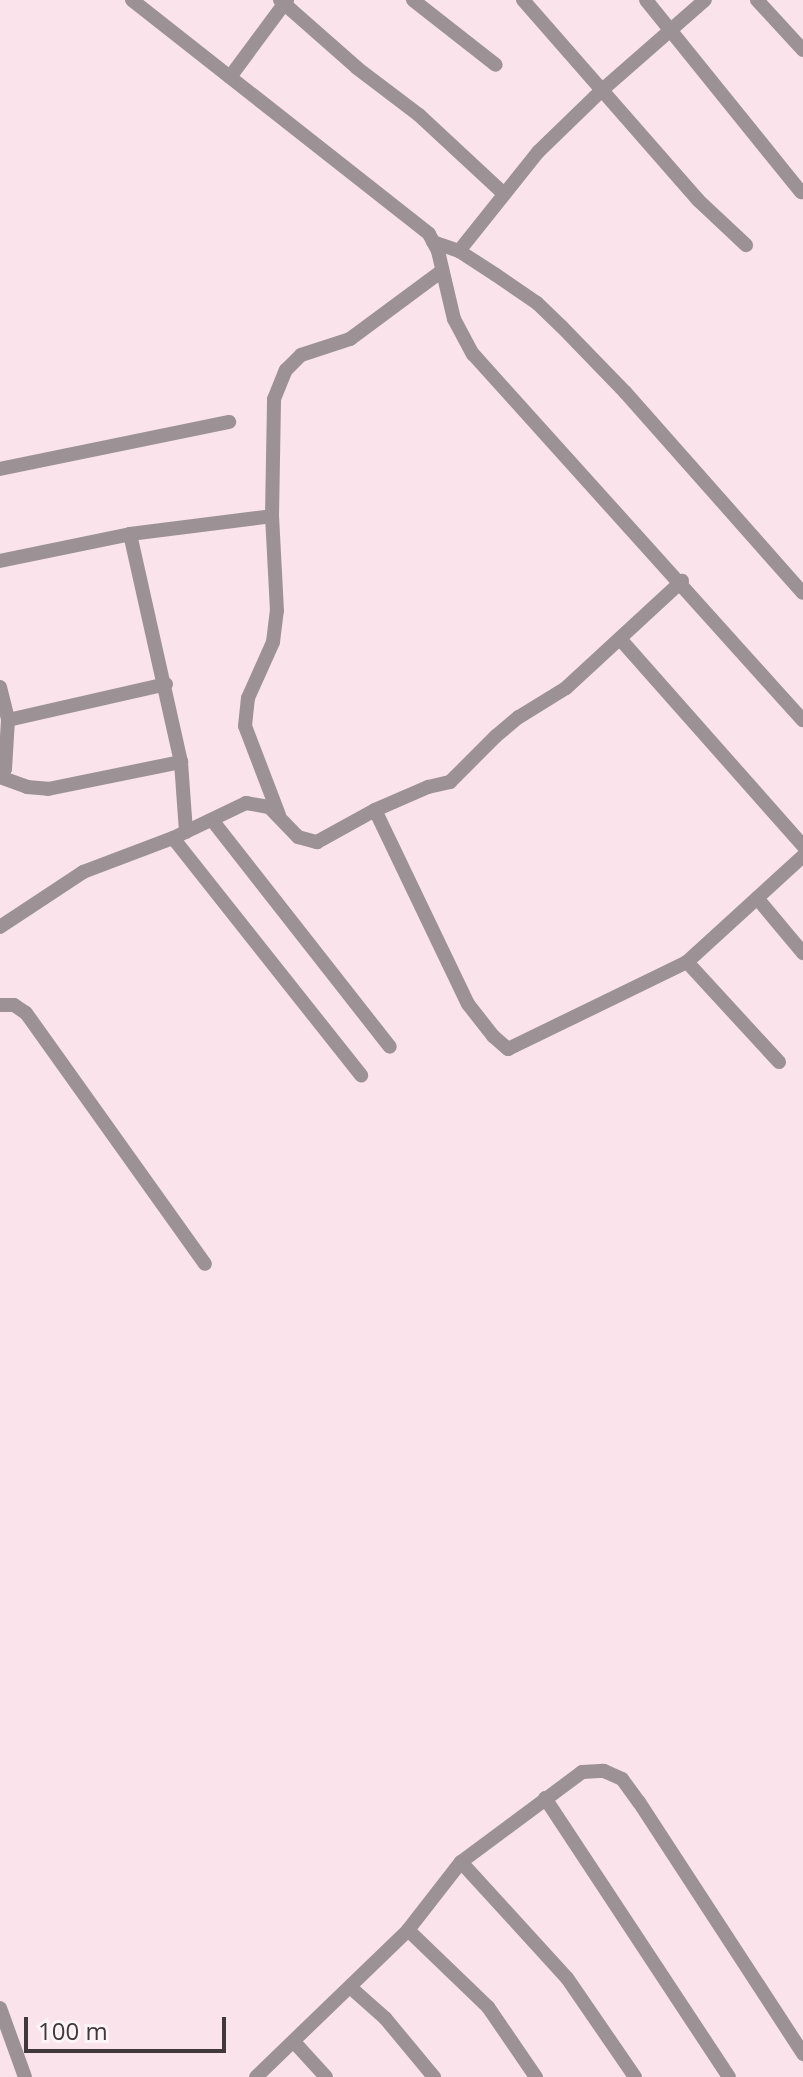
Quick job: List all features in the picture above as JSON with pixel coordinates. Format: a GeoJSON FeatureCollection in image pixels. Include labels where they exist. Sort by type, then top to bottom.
{"type":"FeatureCollection","features":[{"type":"Feature","properties":{"kind":"street"},"geometry":{"type":"LineString","coordinates":[[132,0],[415,220],[433,242],[454,319],[473,354],[802,715]]}},
{"type":"Feature","properties":{"kind":"street"},"geometry":{"type":"LineString","coordinates":[[413,0],[496,65]]}},
{"type":"Feature","properties":{"kind":"street"},"geometry":{"type":"LineString","coordinates":[[523,0],[698,200],[746,245]]}},
{"type":"Feature","properties":{"kind":"street"},"geometry":{"type":"LineString","coordinates":[[646,0],[801,192]]}},
{"type":"Feature","properties":{"kind":"street"},"geometry":{"type":"LineString","coordinates":[[459,251],[538,152],[601,91],[705,0]]}},
{"type":"Feature","properties":{"kind":"street"},"geometry":{"type":"LineString","coordinates":[[757,0],[803,50]]}},
{"type":"Feature","properties":{"kind":"street"},"geometry":{"type":"LineString","coordinates":[[230,77],[284,1],[357,68],[419,115],[504,194]]}},
{"type":"Feature","properties":{"kind":"street"},"geometry":{"type":"LineString","coordinates":[[433,242],[459,251],[524,294],[562,327],[625,392],[803,593]]}},
{"type":"Feature","properties":{"kind":"street"},"geometry":{"type":"LineString","coordinates":[[280,817],[245,726],[248,698],[273,642],[277,611],[272,516],[274,399],[286,370],[301,355],[350,339],[442,271]]}},
{"type":"Feature","properties":{"kind":"street"},"geometry":{"type":"LineString","coordinates":[[0,469],[229,422]]}},
{"type":"Feature","properties":{"kind":"street"},"geometry":{"type":"LineString","coordinates":[[0,561],[130,534],[272,516]]}},
{"type":"Feature","properties":{"kind":"street"},"geometry":{"type":"LineString","coordinates":[[130,534],[181,762],[180,835],[361,1075]]}},
{"type":"Feature","properties":{"kind":"street"},"geometry":{"type":"LineString","coordinates":[[0,906],[4,924],[83,872],[180,835],[246,803],[269,807],[298,837],[317,842],[375,810],[428,787],[450,782],[519,717],[566,688],[682,581]]}},
{"type":"Feature","properties":{"kind":"street"},"geometry":{"type":"LineString","coordinates":[[621,640],[803,846]]}},
{"type":"Feature","properties":{"kind":"street"},"geometry":{"type":"LineString","coordinates":[[8,720],[166,684]]}},
{"type":"Feature","properties":{"kind":"street"},"geometry":{"type":"LineString","coordinates":[[0,687],[8,720],[5,769],[0,777],[27,787],[48,789],[181,762]]}},
{"type":"Feature","properties":{"kind":"street"},"geometry":{"type":"LineString","coordinates":[[375,810],[468,1004],[508,1049],[687,962],[803,856]]}},
{"type":"Feature","properties":{"kind":"street"},"geometry":{"type":"LineString","coordinates":[[212,820],[390,1047]]}},
{"type":"Feature","properties":{"kind":"street"},"geometry":{"type":"LineString","coordinates":[[757,898],[803,953]]}},
{"type":"Feature","properties":{"kind":"street"},"geometry":{"type":"LineString","coordinates":[[687,962],[779,1062]]}},
{"type":"Feature","properties":{"kind":"street"},"geometry":{"type":"LineString","coordinates":[[0,1005],[14,1005],[26,1013],[205,1264]]}},
{"type":"Feature","properties":{"kind":"street"},"geometry":{"type":"LineString","coordinates":[[256,2077],[295,2043],[408,1930],[461,1862],[582,1772],[604,1771],[622,1779],[803,2054]]}},
{"type":"Feature","properties":{"kind":"street"},"geometry":{"type":"LineString","coordinates":[[545,1798],[729,2077]]}},
{"type":"Feature","properties":{"kind":"street"},"geometry":{"type":"LineString","coordinates":[[461,1862],[567,1978],[635,2077]]}},
{"type":"Feature","properties":{"kind":"street"},"geometry":{"type":"LineString","coordinates":[[408,1930],[488,2007],[536,2077]]}},
{"type":"Feature","properties":{"kind":"street"},"geometry":{"type":"LineString","coordinates":[[350,1987],[385,2018],[434,2077]]}},
{"type":"Feature","properties":{"kind":"street"},"geometry":{"type":"LineString","coordinates":[[0,2008],[25,2077]]}},
{"type":"Feature","properties":{"kind":"street"},"geometry":{"type":"LineString","coordinates":[[295,2043],[326,2077]]}}]}
